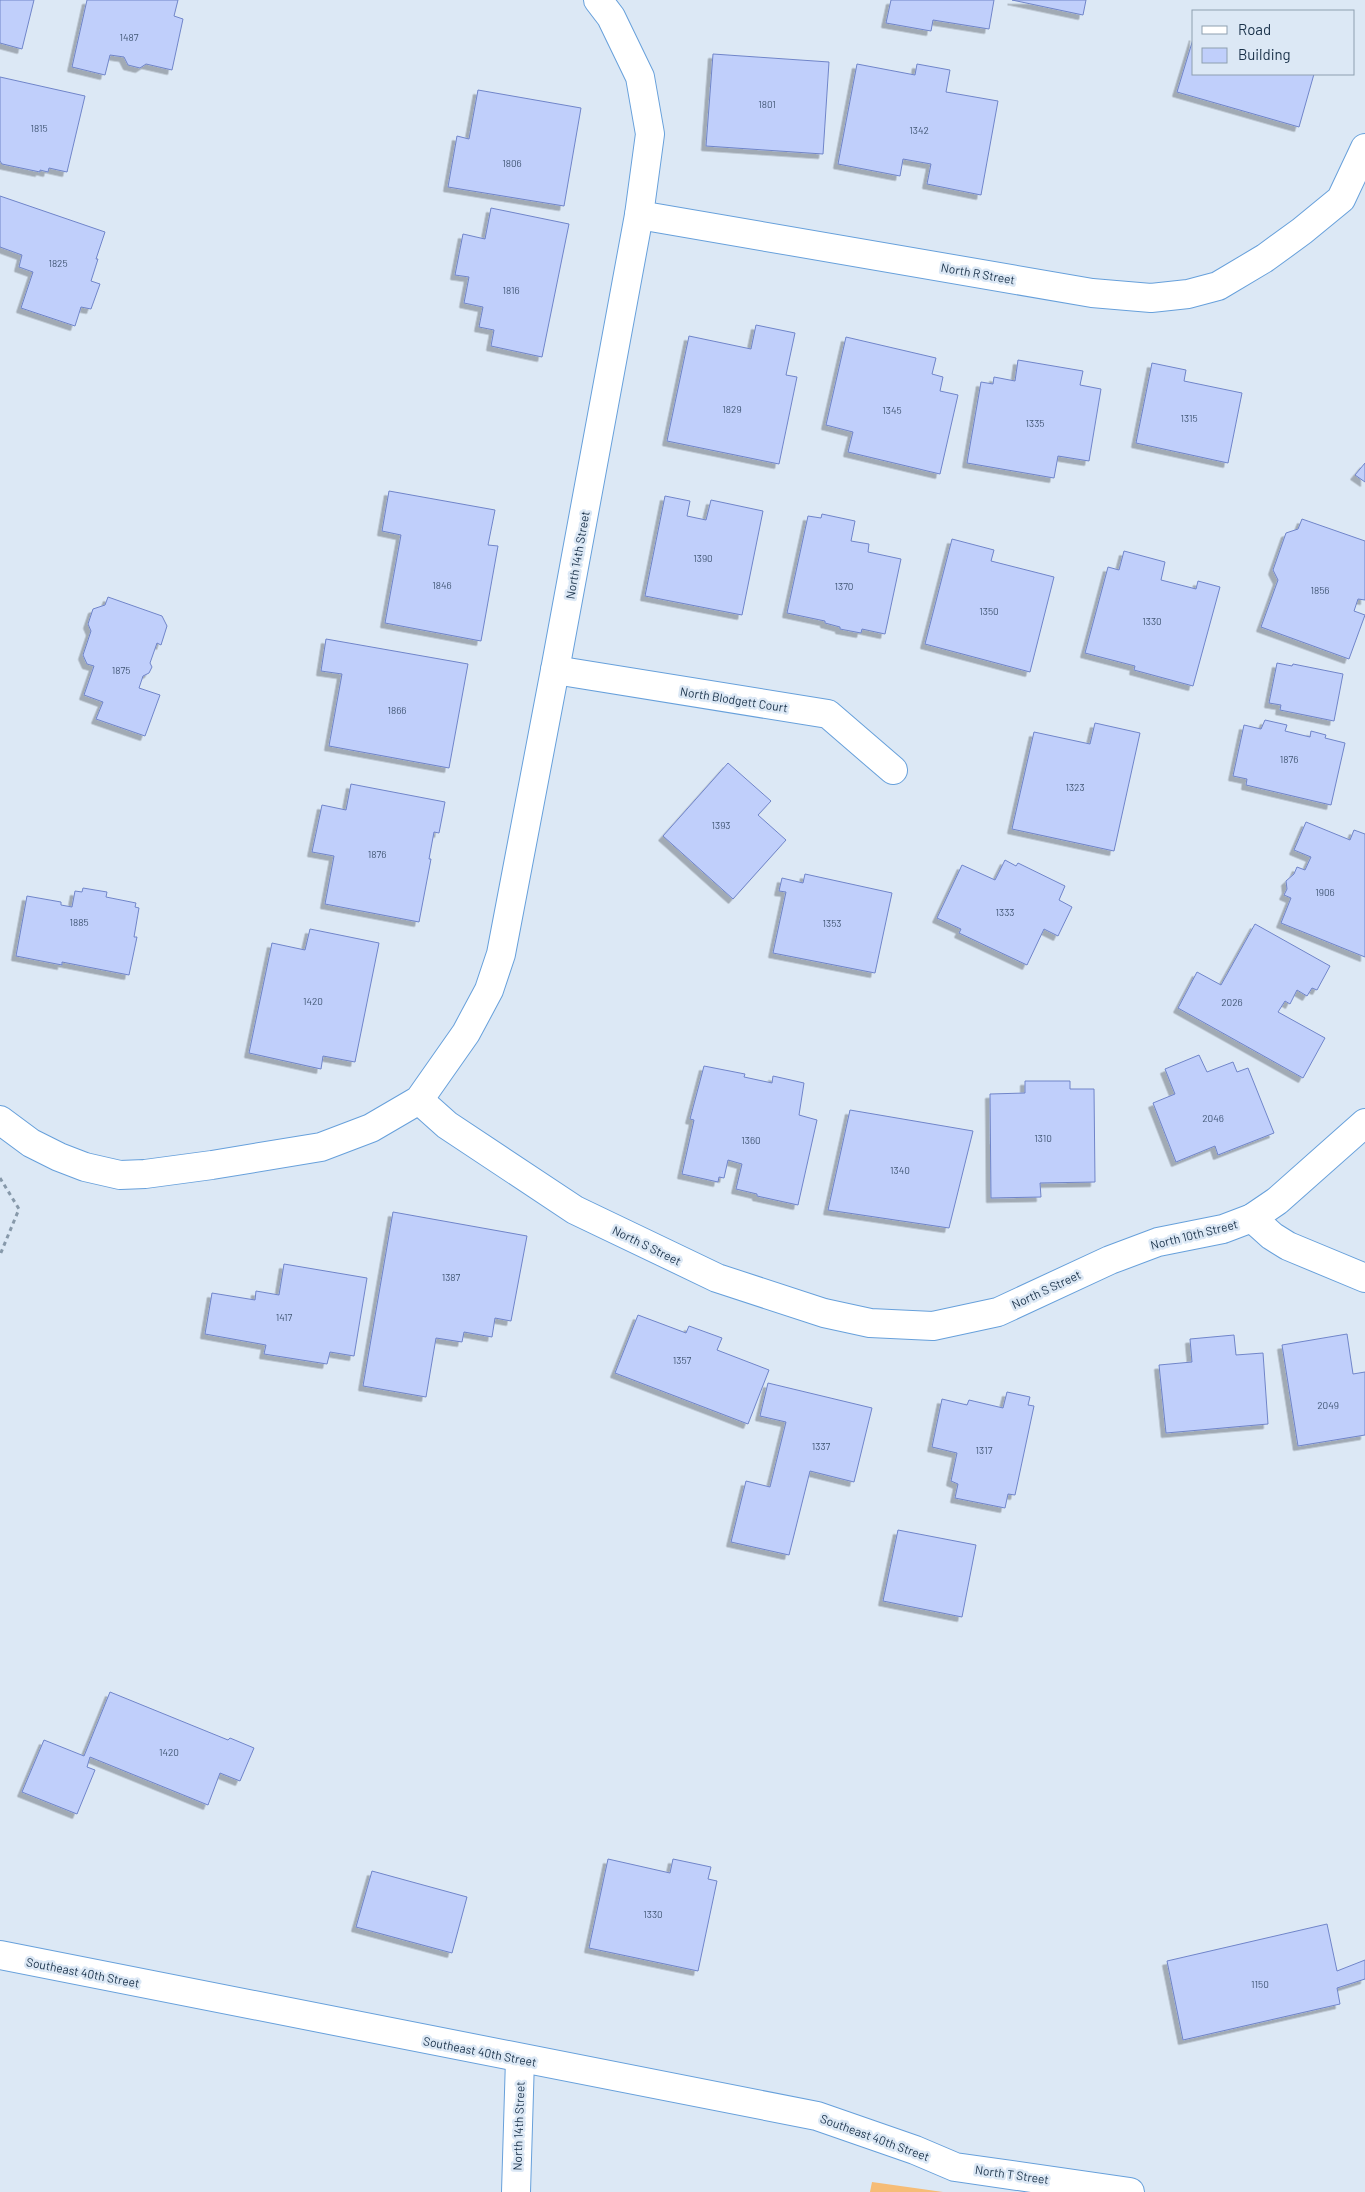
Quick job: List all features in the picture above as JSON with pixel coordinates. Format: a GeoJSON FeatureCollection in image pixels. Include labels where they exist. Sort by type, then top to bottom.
{"type":"FeatureCollection","features":[{"type":"Feature","properties":{"kind":"street","name":"North 14th Street"},"geometry":{"type":"LineString","coordinates":[[420,1100],[466,1033],[489,990],[501,954],[556,670],[639,215],[650,134],[640,77],[612,17],[598,0]]}},
{"type":"Feature","properties":{"kind":"street","name":"North R Street"},"geometry":{"type":"LineString","coordinates":[[639,215],[1092,293],[1151,298],[1188,294],[1218,286],[1265,258],[1341,199],[1365,148]]}},
{"type":"Feature","properties":{"kind":"street","name":"North Blodgett Court"},"geometry":{"type":"LineString","coordinates":[[556,670],[828,714],[893,770]]}},
{"type":"Feature","properties":{"kind":"street"},"geometry":{"type":"LineString","coordinates":[[0,1120],[32,1143],[59,1157],[85,1167],[120,1175],[146,1174],[321,1147],[372,1128],[420,1100]]}},
{"type":"Feature","properties":{"kind":"street","name":"North S Street"},"geometry":{"type":"LineString","coordinates":[[420,1100],[446,1125],[574,1210],[717,1278],[824,1313],[870,1323],[933,1326],[998,1312],[1110,1260]]}},
{"type":"Feature","properties":{"kind":"street","name":"North 10th Street"},"geometry":{"type":"LineString","coordinates":[[1110,1260],[1158,1242],[1223,1229],[1252,1218],[1277,1201],[1365,1123]]}},
{"type":"Feature","properties":{"kind":"street"},"geometry":{"type":"LineString","coordinates":[[1252,1218],[1272,1236],[1288,1246],[1365,1278]]}},
{"type":"Feature","properties":{"kind":"street","name":"Southeast 40th Street"},"geometry":{"type":"LineString","coordinates":[[0,1955],[817,2116],[915,2150],[954,2167]]}},
{"type":"Feature","properties":{"kind":"street","name":"North 14th Street"},"geometry":{"type":"LineString","coordinates":[[516,2192],[520,2059]]}},
{"type":"Feature","properties":{"kind":"street","name":"North T Street"},"geometry":{"type":"LineString","coordinates":[[954,2167],[1130,2192]]}},
{"type":"Feature","properties":{"kind":"path"},"geometry":{"type":"LineString","coordinates":[[0,1178],[19,1209],[0,1255]]}},
{"type":"Feature","properties":{"kind":"shaded area"},"geometry":{"type":"Polygon","coordinates":[[[872,2182],[943,2192],[870,2192],[872,2182]]]}},
{"type":"Feature","properties":{"kind":"building"},"geometry":{"type":"Polygon","coordinates":[[[0,0],[34,0],[22,49],[0,43],[0,0]]]}},
{"type":"Feature","properties":{"kind":"building"},"geometry":{"type":"Polygon","coordinates":[[[87,0],[178,0],[174,16],[183,19],[172,70],[146,64],[140,68],[128,65],[124,57],[110,55],[105,75],[72,67],[87,0]]]}},
{"type":"Feature","properties":{"kind":"building"},"geometry":{"type":"Polygon","coordinates":[[[891,0],[994,0],[989,29],[933,20],[931,31],[886,23],[891,0]]]}},
{"type":"Feature","properties":{"kind":"building"},"geometry":{"type":"Polygon","coordinates":[[[1012,0],[1086,0],[1083,15],[1012,0]]]}},
{"type":"Feature","properties":{"kind":"building"},"geometry":{"type":"Polygon","coordinates":[[[1192,43],[1192,75],[1314,75],[1299,127],[1177,92],[1192,43]]]}},
{"type":"Feature","properties":{"kind":"building"},"geometry":{"type":"Polygon","coordinates":[[[713,54],[829,62],[823,154],[706,146],[713,54]]]}},
{"type":"Feature","properties":{"kind":"building"},"geometry":{"type":"Polygon","coordinates":[[[857,64],[915,75],[917,64],[950,70],[946,92],[998,101],[981,195],[927,184],[931,164],[903,159],[900,176],[838,164],[857,64]]]}},
{"type":"Feature","properties":{"kind":"building"},"geometry":{"type":"Polygon","coordinates":[[[0,77],[85,96],[67,172],[49,168],[48,172],[40,170],[40,172],[2,164],[0,161],[0,77]]]}},
{"type":"Feature","properties":{"kind":"building"},"geometry":{"type":"Polygon","coordinates":[[[478,90],[581,108],[564,206],[448,187],[457,136],[469,139],[478,90]]]}},
{"type":"Feature","properties":{"kind":"building"},"geometry":{"type":"Polygon","coordinates":[[[0,196],[105,232],[91,281],[100,284],[91,309],[81,307],[75,326],[21,308],[33,272],[19,267],[22,255],[0,247],[0,196]]]}},
{"type":"Feature","properties":{"kind":"building"},"geometry":{"type":"Polygon","coordinates":[[[491,208],[569,224],[542,357],[491,346],[494,330],[479,327],[483,307],[464,303],[469,277],[455,275],[463,234],[485,239],[491,208]]]}},
{"type":"Feature","properties":{"kind":"building"},"geometry":{"type":"Polygon","coordinates":[[[756,325],[795,333],[786,375],[797,377],[779,464],[667,441],[689,336],[751,349],[756,325]]]}},
{"type":"Feature","properties":{"kind":"building"},"geometry":{"type":"Polygon","coordinates":[[[846,337],[936,358],[932,374],[943,377],[940,391],[958,395],[940,474],[848,452],[853,432],[826,425],[846,337]]]}},
{"type":"Feature","properties":{"kind":"building"},"geometry":{"type":"Polygon","coordinates":[[[1018,360],[1083,371],[1080,385],[1101,389],[1089,461],[1058,456],[1054,478],[967,463],[981,382],[993,384],[994,377],[1015,381],[1018,360]]]}},
{"type":"Feature","properties":{"kind":"building"},"geometry":{"type":"Polygon","coordinates":[[[1152,363],[1186,370],[1184,381],[1242,393],[1228,463],[1136,443],[1152,363]]]}},
{"type":"Feature","properties":{"kind":"building"},"geometry":{"type":"Polygon","coordinates":[[[1365,463],[1365,482],[1355,475],[1365,463]]]}},
{"type":"Feature","properties":{"kind":"building"},"geometry":{"type":"Polygon","coordinates":[[[389,491],[495,510],[488,545],[498,546],[481,641],[385,623],[401,535],[382,531],[389,491]]]}},
{"type":"Feature","properties":{"kind":"building"},"geometry":{"type":"Polygon","coordinates":[[[665,496],[690,501],[687,516],[706,520],[711,500],[763,511],[742,615],[645,596],[665,496]]]}},
{"type":"Feature","properties":{"kind":"building"},"geometry":{"type":"Polygon","coordinates":[[[822,514],[855,521],[851,541],[869,544],[868,552],[901,559],[885,634],[862,629],[861,633],[840,629],[840,627],[825,623],[825,621],[787,613],[808,516],[821,518],[822,514]]]}},
{"type":"Feature","properties":{"kind":"building"},"geometry":{"type":"Polygon","coordinates":[[[1302,519],[1365,541],[1365,600],[1358,599],[1354,611],[1365,615],[1349,659],[1261,627],[1278,580],[1273,570],[1286,533],[1298,529],[1302,519]]]}},
{"type":"Feature","properties":{"kind":"building"},"geometry":{"type":"Polygon","coordinates":[[[952,539],[994,550],[991,561],[1054,577],[1030,672],[925,644],[952,539]]]}},
{"type":"Feature","properties":{"kind":"building"},"geometry":{"type":"Polygon","coordinates":[[[1124,551],[1165,562],[1161,580],[1196,589],[1198,581],[1220,587],[1193,686],[1134,670],[1135,666],[1085,653],[1108,567],[1119,570],[1124,551]]]}},
{"type":"Feature","properties":{"kind":"building"},"geometry":{"type":"Polygon","coordinates":[[[108,597],[162,616],[167,626],[161,645],[157,643],[150,663],[152,667],[149,673],[143,676],[139,688],[160,695],[145,736],[96,719],[103,702],[84,695],[94,666],[87,664],[83,655],[91,631],[88,624],[93,609],[105,605],[108,597]]]}},
{"type":"Feature","properties":{"kind":"building"},"geometry":{"type":"Polygon","coordinates":[[[326,639],[468,664],[449,768],[329,746],[342,674],[321,671],[326,639]]]}},
{"type":"Feature","properties":{"kind":"building"},"geometry":{"type":"Polygon","coordinates":[[[1277,663],[1292,666],[1293,664],[1343,674],[1334,721],[1280,710],[1281,705],[1269,703],[1277,663]]]}},
{"type":"Feature","properties":{"kind":"building"},"geometry":{"type":"Polygon","coordinates":[[[1265,720],[1287,725],[1285,731],[1310,737],[1311,731],[1326,735],[1325,738],[1345,743],[1331,805],[1246,785],[1247,779],[1233,776],[1244,725],[1261,729],[1265,720]]]}},
{"type":"Feature","properties":{"kind":"building"},"geometry":{"type":"Polygon","coordinates":[[[1095,723],[1140,733],[1114,851],[1012,829],[1034,732],[1090,744],[1095,723]]]}},
{"type":"Feature","properties":{"kind":"building"},"geometry":{"type":"Polygon","coordinates":[[[728,763],[771,801],[758,815],[786,840],[733,899],[663,836],[728,763]]]}},
{"type":"Feature","properties":{"kind":"building"},"geometry":{"type":"Polygon","coordinates":[[[351,784],[445,802],[439,833],[434,832],[419,922],[325,904],[334,856],[312,852],[322,805],[346,810],[351,784]]]}},
{"type":"Feature","properties":{"kind":"building"},"geometry":{"type":"Polygon","coordinates":[[[1306,822],[1350,840],[1354,830],[1365,834],[1365,957],[1281,923],[1291,898],[1284,895],[1287,889],[1286,881],[1294,874],[1297,867],[1305,870],[1311,857],[1294,850],[1306,822]]]}},
{"type":"Feature","properties":{"kind":"building"},"geometry":{"type":"Polygon","coordinates":[[[1005,860],[1016,866],[1018,863],[1065,886],[1059,900],[1072,907],[1058,936],[1044,929],[1027,965],[959,933],[961,929],[937,918],[962,865],[995,880],[1005,860]]]}},
{"type":"Feature","properties":{"kind":"building"},"geometry":{"type":"Polygon","coordinates":[[[805,874],[892,893],[875,973],[773,953],[786,892],[779,891],[782,878],[803,883],[805,874]]]}},
{"type":"Feature","properties":{"kind":"building"},"geometry":{"type":"Polygon","coordinates":[[[83,888],[107,892],[106,897],[136,903],[135,907],[139,908],[134,937],[137,937],[129,975],[62,962],[62,965],[16,956],[27,896],[61,902],[61,905],[72,907],[75,891],[82,892],[83,888]]]}},
{"type":"Feature","properties":{"kind":"building"},"geometry":{"type":"Polygon","coordinates":[[[1255,924],[1330,966],[1317,990],[1312,988],[1307,996],[1297,990],[1290,1004],[1285,1001],[1278,1012],[1325,1038],[1303,1078],[1178,1008],[1197,972],[1221,985],[1255,924]]]}},
{"type":"Feature","properties":{"kind":"building"},"geometry":{"type":"Polygon","coordinates":[[[310,929],[379,943],[355,1062],[323,1056],[321,1069],[249,1053],[272,943],[305,950],[310,929]]]}},
{"type":"Feature","properties":{"kind":"building"},"geometry":{"type":"Polygon","coordinates":[[[1199,1055],[1207,1072],[1233,1062],[1237,1072],[1248,1068],[1274,1133],[1218,1155],[1215,1146],[1176,1162],[1153,1103],[1175,1094],[1165,1069],[1199,1055]]]}},
{"type":"Feature","properties":{"kind":"building"},"geometry":{"type":"Polygon","coordinates":[[[704,1066],[745,1074],[744,1077],[772,1083],[773,1076],[804,1083],[799,1115],[817,1120],[798,1205],[757,1196],[757,1194],[736,1189],[742,1164],[728,1160],[724,1178],[719,1177],[718,1182],[682,1174],[694,1120],[690,1119],[704,1066]]]}},
{"type":"Feature","properties":{"kind":"building"},"geometry":{"type":"Polygon","coordinates":[[[1025,1081],[1070,1081],[1070,1089],[1094,1089],[1095,1182],[1040,1183],[1041,1197],[991,1198],[990,1094],[1025,1093],[1025,1081]]]}},
{"type":"Feature","properties":{"kind":"building"},"geometry":{"type":"Polygon","coordinates":[[[850,1110],[973,1131],[949,1228],[828,1210],[850,1110]]]}},
{"type":"Feature","properties":{"kind":"building"},"geometry":{"type":"Polygon","coordinates":[[[393,1212],[527,1236],[511,1321],[495,1318],[492,1337],[464,1332],[462,1342],[436,1338],[426,1397],[363,1386],[393,1212]]]}},
{"type":"Feature","properties":{"kind":"building"},"geometry":{"type":"Polygon","coordinates":[[[284,1264],[367,1278],[354,1356],[330,1352],[327,1364],[264,1354],[266,1345],[205,1334],[212,1293],[255,1300],[256,1291],[279,1295],[284,1264]]]}},
{"type":"Feature","properties":{"kind":"building"},"geometry":{"type":"Polygon","coordinates":[[[638,1315],[686,1333],[689,1326],[722,1338],[717,1350],[769,1370],[748,1424],[615,1373],[638,1315]]]}},
{"type":"Feature","properties":{"kind":"building"},"geometry":{"type":"Polygon","coordinates":[[[1347,1334],[1353,1374],[1365,1372],[1365,1435],[1298,1446],[1282,1345],[1347,1334]]]}},
{"type":"Feature","properties":{"kind":"building"},"geometry":{"type":"Polygon","coordinates":[[[1234,1335],[1236,1355],[1263,1353],[1268,1424],[1166,1433],[1159,1365],[1192,1362],[1190,1339],[1234,1335]]]}},
{"type":"Feature","properties":{"kind":"building"},"geometry":{"type":"Polygon","coordinates":[[[768,1383],[872,1408],[854,1482],[810,1471],[789,1555],[731,1542],[746,1481],[770,1487],[786,1422],[760,1416],[768,1383]]]}},
{"type":"Feature","properties":{"kind":"building"},"geometry":{"type":"Polygon","coordinates":[[[1007,1392],[1030,1397],[1028,1405],[1034,1406],[1015,1495],[1008,1494],[1005,1508],[955,1498],[958,1484],[951,1481],[957,1453],[932,1447],[942,1399],[967,1405],[969,1400],[1003,1408],[1007,1392]]]}},
{"type":"Feature","properties":{"kind":"building"},"geometry":{"type":"Polygon","coordinates":[[[898,1530],[976,1545],[962,1617],[883,1601],[898,1530]]]}},
{"type":"Feature","properties":{"kind":"building"},"geometry":{"type":"Polygon","coordinates":[[[110,1692],[228,1740],[230,1738],[254,1748],[240,1781],[220,1773],[208,1805],[90,1757],[87,1767],[95,1770],[77,1814],[22,1792],[44,1740],[84,1756],[110,1692]]]}},
{"type":"Feature","properties":{"kind":"building"},"geometry":{"type":"Polygon","coordinates":[[[608,1859],[670,1873],[673,1859],[711,1867],[708,1879],[717,1881],[698,1971],[589,1948],[608,1859]]]}},
{"type":"Feature","properties":{"kind":"building"},"geometry":{"type":"Polygon","coordinates":[[[372,1871],[467,1897],[452,1953],[356,1927],[372,1871]]]}},
{"type":"Feature","properties":{"kind":"building"},"geometry":{"type":"Polygon","coordinates":[[[1327,1924],[1337,1971],[1365,1960],[1365,1979],[1337,1988],[1340,2004],[1183,2040],[1167,1961],[1327,1924]]]}}]}
